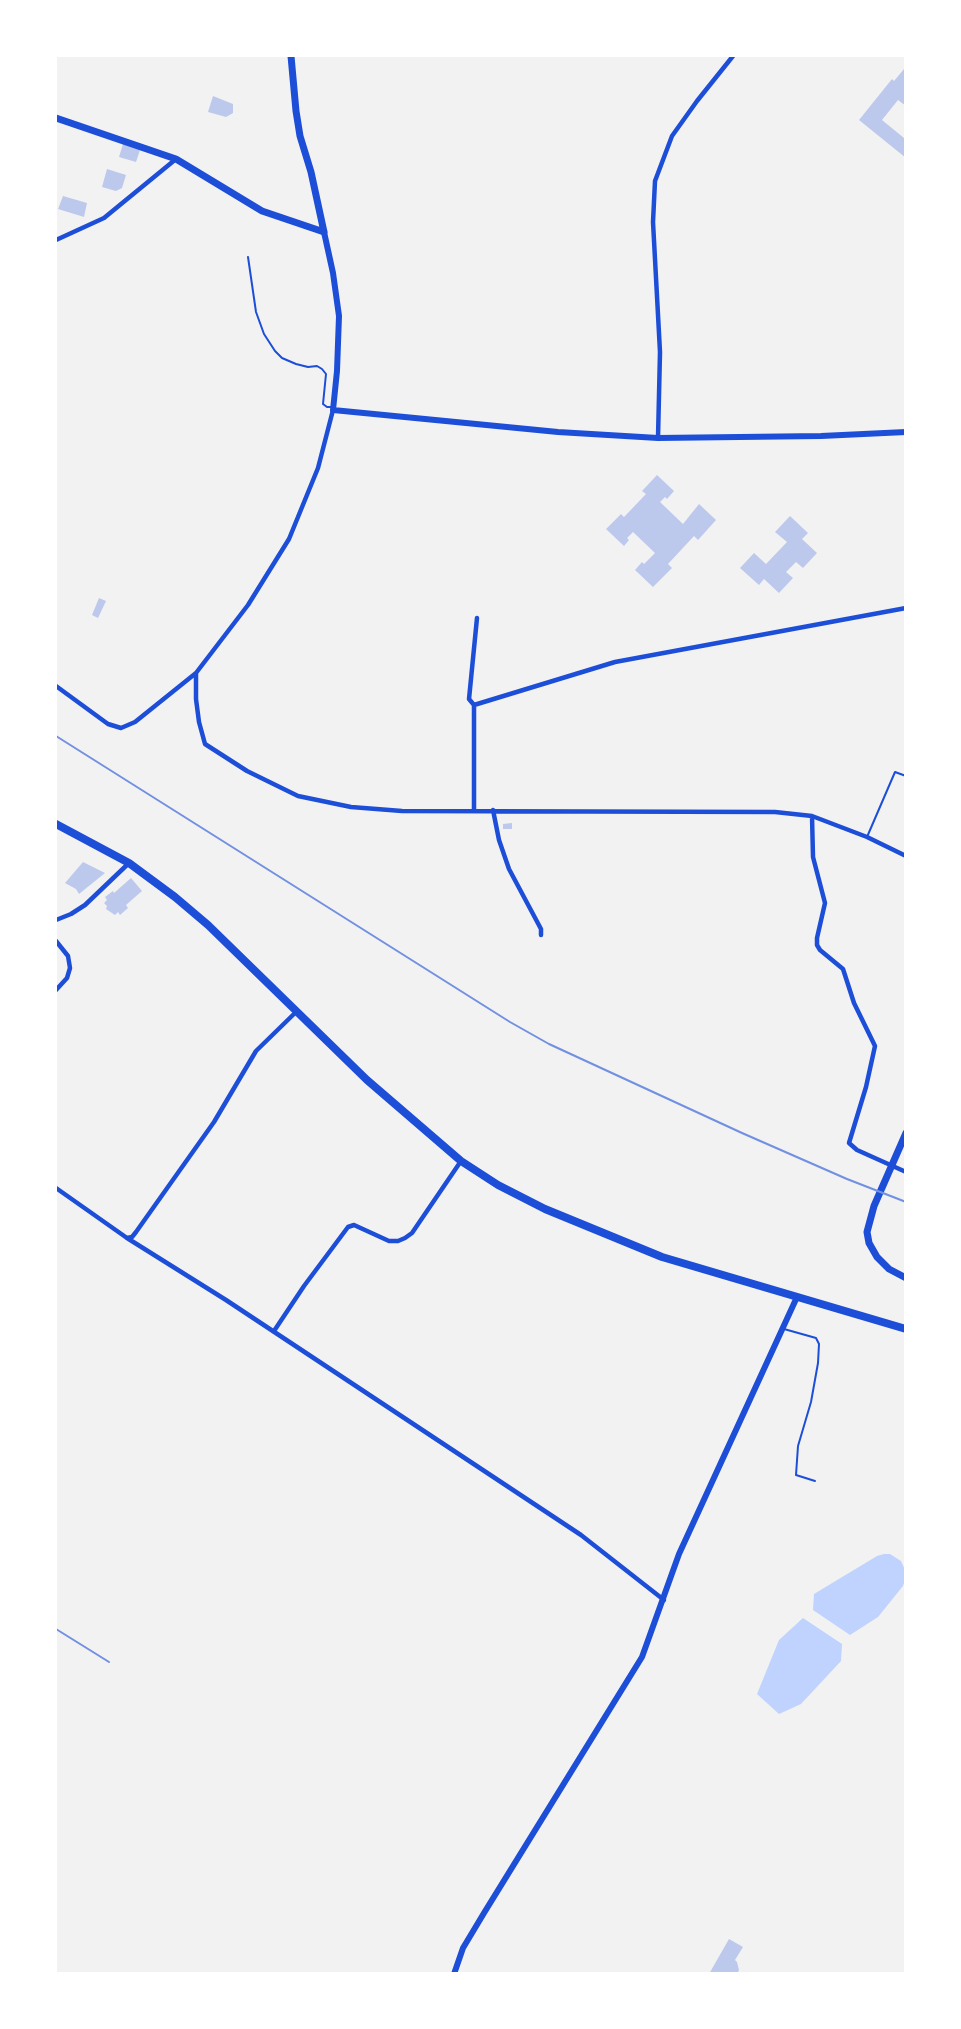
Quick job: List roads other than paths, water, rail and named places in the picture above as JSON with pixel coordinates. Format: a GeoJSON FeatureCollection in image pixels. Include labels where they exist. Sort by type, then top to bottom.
{"type":"FeatureCollection","features":[{"type":"Feature","properties":{"kind":"main road"},"geometry":{"type":"LineString","coordinates":[[291,56],[299,128],[324,232]]}},
{"type":"Feature","properties":{"kind":"main road"},"geometry":{"type":"LineString","coordinates":[[56,118],[176,159],[262,211],[324,232]]}},
{"type":"Feature","properties":{"kind":"main road"},"geometry":{"type":"LineString","coordinates":[[56,824],[129,863],[156,881],[192,911],[367,1080],[461,1161],[521,1198],[662,1257],[906,1329]]}},
{"type":"Feature","properties":{"kind":"main road"},"geometry":{"type":"LineString","coordinates":[[906,1134],[874,1206],[867,1232],[869,1243],[877,1257],[888,1269],[906,1278]]}},
{"type":"Feature","properties":{"kind":"street"},"geometry":{"type":"LineString","coordinates":[[658,438],[660,352],[653,218],[655,181],[672,136],[733,56]]}},
{"type":"Feature","properties":{"kind":"street"},"geometry":{"type":"LineString","coordinates":[[56,240],[104,218],[176,159]]}},
{"type":"Feature","properties":{"kind":"street"},"geometry":{"type":"LineString","coordinates":[[56,686],[116,728],[130,725],[196,673],[248,605],[289,538],[318,468],[333,409],[339,316],[324,232]]}},
{"type":"Feature","properties":{"kind":"street"},"geometry":{"type":"LineString","coordinates":[[333,409],[558,432],[658,438],[906,432]]}},
{"type":"Feature","properties":{"kind":"street"},"geometry":{"type":"LineString","coordinates":[[474,705],[615,662],[906,608]]}},
{"type":"Feature","properties":{"kind":"street"},"geometry":{"type":"LineString","coordinates":[[474,810],[474,705],[469,699],[477,618]]}},
{"type":"Feature","properties":{"kind":"street"},"geometry":{"type":"LineString","coordinates":[[196,673],[195,699],[205,744],[268,783],[298,796],[351,807],[402,811],[775,812],[812,816],[867,837],[906,856]]}},
{"type":"Feature","properties":{"kind":"street"},"geometry":{"type":"LineString","coordinates":[[493,810],[499,840],[509,869],[541,929],[541,935]]}},
{"type":"Feature","properties":{"kind":"street"},"geometry":{"type":"LineString","coordinates":[[812,816],[813,857],[825,903],[817,938],[818,945],[820,950],[843,969],[854,1003],[875,1046],[866,1087],[849,1143],[906,1172]]}},
{"type":"Feature","properties":{"kind":"street"},"geometry":{"type":"LineString","coordinates":[[56,920],[85,905],[129,863]]}},
{"type":"Feature","properties":{"kind":"street"},"geometry":{"type":"LineString","coordinates":[[56,941],[68,956],[70,964],[70,972],[56,990]]}},
{"type":"Feature","properties":{"kind":"street"},"geometry":{"type":"LineString","coordinates":[[127,1238],[132,1237],[136,1232],[214,1122],[256,1051],[296,1012]]}},
{"type":"Feature","properties":{"kind":"street"},"geometry":{"type":"LineString","coordinates":[[274,1331],[348,1227],[354,1225],[389,1241],[405,1239],[412,1233],[461,1161]]}},
{"type":"Feature","properties":{"kind":"street"},"geometry":{"type":"LineString","coordinates":[[56,1188],[127,1238],[274,1331],[581,1535],[664,1600]]}},
{"type":"Feature","properties":{"kind":"street"},"geometry":{"type":"LineString","coordinates":[[454,1974],[463,1948],[642,1658],[679,1554],[796,1297]]}},
{"type":"Feature","properties":{"kind":"lane"},"geometry":{"type":"LineString","coordinates":[[248,257],[256,312],[264,334],[282,358],[296,364],[308,367],[317,366],[322,369],[326,374],[322,400],[325,406],[333,409]]}},
{"type":"Feature","properties":{"kind":"lane"},"geometry":{"type":"LineString","coordinates":[[867,837],[895,772],[906,777]]}},
{"type":"Feature","properties":{"kind":"lane"},"geometry":{"type":"LineString","coordinates":[[783,1329],[816,1338],[819,1344],[811,1402],[798,1446],[796,1475],[815,1481]]}},
{"type":"Feature","properties":{"kind":"water"},"geometry":{"type":"Polygon","coordinates":[[[884,1554],[890,1554],[901,1561],[905,1570],[905,1580],[903,1586],[878,1617],[850,1635],[813,1610],[814,1594],[884,1554]]]}},
{"type":"Feature","properties":{"kind":"water"},"geometry":{"type":"Polygon","coordinates":[[[803,1618],[842,1644],[841,1661],[801,1704],[779,1714],[757,1694],[779,1640],[803,1618]]]}},
{"type":"Feature","properties":{"kind":"railway"},"geometry":{"type":"LineString","coordinates":[[56,736],[510,1022],[549,1044],[742,1133],[906,1202]]}},
{"type":"Feature","properties":{"kind":"railway"},"geometry":{"type":"LineString","coordinates":[[56,1629],[109,1662]]}}]}
